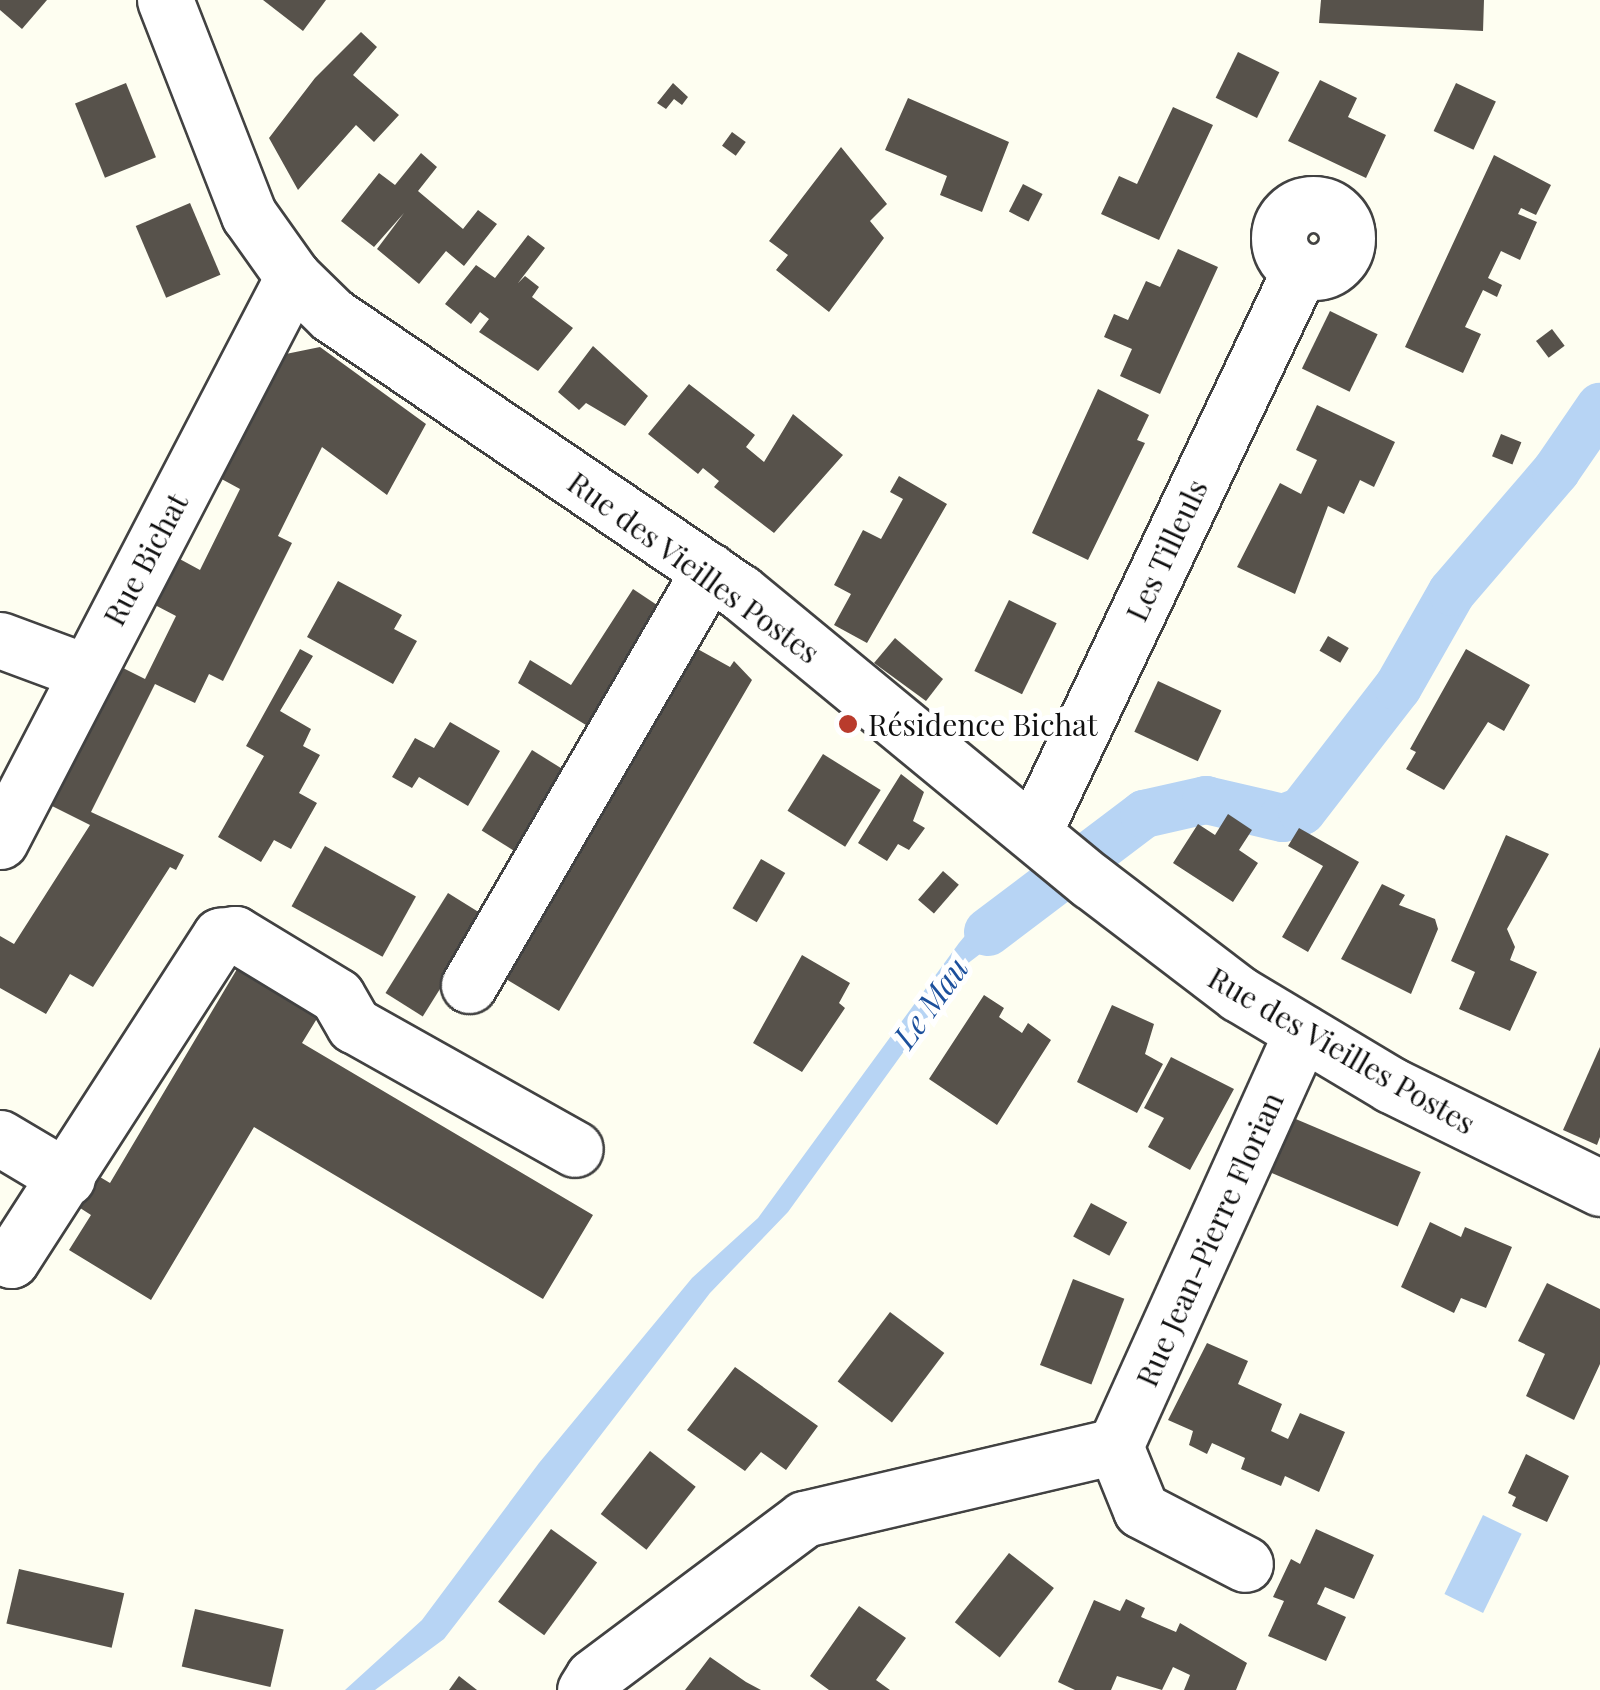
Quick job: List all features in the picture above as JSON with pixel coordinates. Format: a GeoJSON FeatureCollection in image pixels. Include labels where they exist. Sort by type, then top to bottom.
{"type":"FeatureCollection","features":[{"type":"Feature","properties":{"kind":"street","name":"Rue des Vieilles Postes"},"geometry":{"type":"LineString","coordinates":[[165,0],[249,215],[293,277],[332,314],[709,571],[1225,984],[1465,1124],[1600,1188]]}},
{"type":"Feature","properties":{"kind":"street","name":"Les Tilleuls"},"geometry":{"type":"LineString","coordinates":[[1062,856],[1300,270]]}},
{"type":"Feature","properties":{"kind":"street","name":"Rue Bichat"},"geometry":{"type":"LineString","coordinates":[[0,841],[293,277]]}},
{"type":"Feature","properties":{"kind":"street"},"geometry":{"type":"LineString","coordinates":[[469,985],[709,571]]}},
{"type":"Feature","properties":{"kind":"street"},"geometry":{"type":"LineString","coordinates":[[0,640],[86,672]]}},
{"type":"Feature","properties":{"kind":"street"},"geometry":{"type":"LineString","coordinates":[[0,1255],[11,1260],[220,936],[234,934],[337,996],[354,1025],[576,1149]]}},
{"type":"Feature","properties":{"kind":"street","name":"Rue Jean-Pierre Florian"},"geometry":{"type":"LineString","coordinates":[[1115,1446],[1302,1032]]}},
{"type":"Feature","properties":{"kind":"street"},"geometry":{"type":"LineString","coordinates":[[0,1138],[67,1178]]}},
{"type":"Feature","properties":{"kind":"street"},"geometry":{"type":"LineString","coordinates":[[585,1690],[592,1677],[804,1519],[1115,1446],[1141,1510],[1246,1564]]}},
{"type":"Feature","properties":{"kind":"water"},"geometry":{"type":"Polygon","coordinates":[[[1026,883],[1048,902],[967,964],[788,1212],[710,1293],[444,1639],[375,1690],[345,1690],[422,1620],[539,1463],[692,1278],[758,1218],[959,943],[989,907],[1026,883]]]}},
{"type":"Feature","properties":{"kind":"water"},"geometry":{"type":"Polygon","coordinates":[[[1483,1515],[1522,1534],[1483,1613],[1444,1594],[1483,1515]]]}},
{"type":"Feature","properties":{"kind":"building"},"geometry":{"type":"Polygon","coordinates":[[[0,0],[47,0],[22,29],[0,10],[0,0]]]}},
{"type":"Feature","properties":{"kind":"building"},"geometry":{"type":"Polygon","coordinates":[[[263,0],[326,0],[303,31],[263,0]]]}},
{"type":"Feature","properties":{"kind":"building"},"geometry":{"type":"Polygon","coordinates":[[[1321,0],[1484,0],[1483,31],[1319,23],[1321,0]]]}},
{"type":"Feature","properties":{"kind":"building"},"geometry":{"type":"Polygon","coordinates":[[[361,32],[377,47],[353,75],[399,115],[374,142],[356,125],[298,190],[269,138],[315,78],[361,32]]]}},
{"type":"Feature","properties":{"kind":"building"},"geometry":{"type":"Polygon","coordinates":[[[1238,52],[1279,72],[1257,118],[1216,98],[1238,52]]]}},
{"type":"Feature","properties":{"kind":"building"},"geometry":{"type":"Polygon","coordinates":[[[1320,80],[1357,98],[1348,117],[1386,135],[1366,178],[1288,141],[1320,80]]]}},
{"type":"Feature","properties":{"kind":"building"},"geometry":{"type":"Polygon","coordinates":[[[126,83],[156,157],[105,178],[75,104],[126,83]]]}},
{"type":"Feature","properties":{"kind":"building"},"geometry":{"type":"Polygon","coordinates":[[[673,83],[688,97],[682,105],[674,99],[666,109],[657,103],[673,83]]]}},
{"type":"Feature","properties":{"kind":"building"},"geometry":{"type":"Polygon","coordinates":[[[1456,83],[1496,102],[1473,150],[1434,131],[1456,83]]]}},
{"type":"Feature","properties":{"kind":"building"},"geometry":{"type":"Polygon","coordinates":[[[908,98],[1009,142],[982,212],[940,195],[947,176],[885,150],[908,98]]]}},
{"type":"Feature","properties":{"kind":"building"},"geometry":{"type":"Polygon","coordinates":[[[1173,107],[1213,125],[1159,240],[1101,214],[1119,176],[1137,184],[1173,107]]]}},
{"type":"Feature","properties":{"kind":"building"},"geometry":{"type":"Polygon","coordinates":[[[732,132],[746,142],[736,156],[722,146],[732,132]]]}},
{"type":"Feature","properties":{"kind":"building"},"geometry":{"type":"Polygon","coordinates":[[[841,147],[887,204],[870,221],[884,238],[829,312],[776,270],[788,255],[769,241],[841,147]]]}},
{"type":"Feature","properties":{"kind":"building"},"geometry":{"type":"Polygon","coordinates":[[[421,153],[437,167],[418,191],[463,229],[478,210],[497,224],[464,266],[446,251],[419,284],[377,249],[404,213],[374,247],[341,221],[379,173],[395,185],[421,153]]]}},
{"type":"Feature","properties":{"kind":"building"},"geometry":{"type":"Polygon","coordinates":[[[1494,155],[1551,185],[1536,215],[1521,208],[1518,214],[1537,222],[1520,260],[1501,251],[1488,278],[1502,285],[1497,297],[1483,290],[1465,327],[1481,334],[1463,373],[1405,347],[1494,155]]]}},
{"type":"Feature","properties":{"kind":"building"},"geometry":{"type":"Polygon","coordinates":[[[1023,184],[1043,194],[1029,222],[1009,212],[1023,184]]]}},
{"type":"Feature","properties":{"kind":"building"},"geometry":{"type":"Polygon","coordinates":[[[190,203],[220,275],[166,298],[136,226],[190,203]]]}},
{"type":"Feature","properties":{"kind":"building"},"geometry":{"type":"Polygon","coordinates":[[[528,235],[545,248],[518,283],[525,276],[539,287],[532,297],[573,328],[538,371],[479,332],[489,319],[480,312],[471,324],[445,304],[476,265],[495,278],[528,235]]]}},
{"type":"Feature","properties":{"kind":"building"},"geometry":{"type":"Polygon","coordinates":[[[1178,249],[1218,267],[1160,394],[1120,376],[1132,349],[1104,337],[1114,314],[1128,320],[1146,281],[1160,287],[1178,249]]]}},
{"type":"Feature","properties":{"kind":"building"},"geometry":{"type":"Polygon","coordinates":[[[1330,311],[1378,334],[1350,392],[1302,369],[1330,311]]]}},
{"type":"Feature","properties":{"kind":"building"},"geometry":{"type":"Polygon","coordinates":[[[1552,329],[1565,346],[1549,358],[1536,341],[1552,329]]]}},
{"type":"Feature","properties":{"kind":"building"},"geometry":{"type":"Polygon","coordinates":[[[593,346],[648,396],[625,426],[586,403],[579,410],[558,392],[593,346]]]}},
{"type":"Feature","properties":{"kind":"building"},"geometry":{"type":"Polygon","coordinates":[[[320,347],[426,424],[387,495],[322,447],[278,536],[292,543],[223,681],[209,674],[195,703],[155,684],[91,812],[184,855],[176,870],[170,867],[93,987],[70,974],[46,1014],[0,988],[0,936],[14,944],[90,825],[52,806],[121,667],[145,679],[176,616],[153,604],[176,557],[200,570],[240,489],[216,476],[276,356],[320,347]]]}},
{"type":"Feature","properties":{"kind":"building"},"geometry":{"type":"Polygon","coordinates":[[[689,384],[755,435],[746,447],[764,462],[793,414],[843,455],[774,533],[714,487],[719,481],[703,468],[698,474],[648,434],[689,384]]]}},
{"type":"Feature","properties":{"kind":"building"},"geometry":{"type":"Polygon","coordinates":[[[1098,389],[1149,415],[1137,440],[1145,443],[1088,560],[1032,533],[1098,389]]]}},
{"type":"Feature","properties":{"kind":"building"},"geometry":{"type":"Polygon","coordinates":[[[1317,405],[1395,442],[1374,487],[1360,480],[1344,514],[1328,506],[1295,594],[1237,567],[1280,483],[1301,494],[1317,460],[1296,450],[1317,405]]]}},
{"type":"Feature","properties":{"kind":"building"},"geometry":{"type":"Polygon","coordinates":[[[1501,434],[1521,442],[1512,464],[1492,456],[1501,434]]]}},
{"type":"Feature","properties":{"kind":"building"},"geometry":{"type":"Polygon","coordinates":[[[899,476],[947,504],[867,643],[834,625],[851,594],[834,585],[863,530],[881,539],[903,499],[890,492],[899,476]]]}},
{"type":"Feature","properties":{"kind":"building"},"geometry":{"type":"Polygon","coordinates":[[[338,581],[402,615],[394,629],[417,641],[393,684],[307,637],[338,581]]]}},
{"type":"Feature","properties":{"kind":"building"},"geometry":{"type":"Polygon","coordinates":[[[633,589],[657,605],[645,626],[654,631],[594,730],[518,683],[530,660],[571,685],[633,589]]]}},
{"type":"Feature","properties":{"kind":"building"},"geometry":{"type":"Polygon","coordinates":[[[1009,600],[1057,623],[1022,694],[974,671],[1009,600]]]}},
{"type":"Feature","properties":{"kind":"building"},"geometry":{"type":"Polygon","coordinates":[[[1328,636],[1349,648],[1340,663],[1320,651],[1328,636]]]}},
{"type":"Feature","properties":{"kind":"building"},"geometry":{"type":"Polygon","coordinates":[[[895,638],[943,679],[926,701],[874,663],[895,638]]]}},
{"type":"Feature","properties":{"kind":"building"},"geometry":{"type":"Polygon","coordinates":[[[694,647],[730,667],[734,661],[752,680],[559,1011],[501,976],[694,647]]]}},
{"type":"Feature","properties":{"kind":"building"},"geometry":{"type":"Polygon","coordinates":[[[300,649],[313,656],[280,711],[311,729],[303,746],[320,755],[299,793],[317,803],[291,849],[274,840],[261,862],[218,837],[264,756],[246,746],[300,649]]]}},
{"type":"Feature","properties":{"kind":"building"},"geometry":{"type":"Polygon","coordinates":[[[1466,649],[1530,685],[1504,731],[1488,722],[1444,790],[1406,769],[1416,752],[1410,749],[1466,649]]]}},
{"type":"Feature","properties":{"kind":"building"},"geometry":{"type":"Polygon","coordinates":[[[1158,681],[1221,711],[1198,761],[1134,732],[1158,681]]]}},
{"type":"Feature","properties":{"kind":"building"},"geometry":{"type":"Polygon","coordinates":[[[450,722],[500,751],[468,806],[419,777],[412,788],[392,777],[415,738],[434,748],[450,722]]]}},
{"type":"Feature","properties":{"kind":"building"},"geometry":{"type":"Polygon","coordinates":[[[532,750],[569,773],[519,854],[482,831],[532,750]]]}},
{"type":"Feature","properties":{"kind":"building"},"geometry":{"type":"Polygon","coordinates":[[[823,754],[881,790],[845,847],[787,811],[823,754]]]}},
{"type":"Feature","properties":{"kind":"building"},"geometry":{"type":"Polygon","coordinates":[[[901,774],[924,792],[913,821],[925,828],[909,850],[898,844],[887,861],[858,843],[901,774]]]}},
{"type":"Feature","properties":{"kind":"building"},"geometry":{"type":"Polygon","coordinates":[[[1228,814],[1252,830],[1239,850],[1258,863],[1233,902],[1173,863],[1198,824],[1215,835],[1228,814]]]}},
{"type":"Feature","properties":{"kind":"building"},"geometry":{"type":"Polygon","coordinates":[[[1299,828],[1359,862],[1308,952],[1282,937],[1323,866],[1288,846],[1299,828]]]}},
{"type":"Feature","properties":{"kind":"building"},"geometry":{"type":"Polygon","coordinates":[[[1506,835],[1549,854],[1507,929],[1515,947],[1510,960],[1537,972],[1510,1031],[1459,1009],[1475,972],[1451,961],[1506,835]]]}},
{"type":"Feature","properties":{"kind":"building"},"geometry":{"type":"Polygon","coordinates":[[[325,846],[416,896],[383,957],[292,906],[325,846]]]}},
{"type":"Feature","properties":{"kind":"building"},"geometry":{"type":"Polygon","coordinates":[[[761,859],[785,873],[757,922],[732,908],[761,859]]]}},
{"type":"Feature","properties":{"kind":"building"},"geometry":{"type":"Polygon","coordinates":[[[943,871],[959,885],[934,913],[918,900],[943,871]]]}},
{"type":"Feature","properties":{"kind":"building"},"geometry":{"type":"Polygon","coordinates":[[[1382,884],[1405,895],[1399,905],[1435,919],[1438,929],[1411,994],[1341,959],[1382,884]]]}},
{"type":"Feature","properties":{"kind":"building"},"geometry":{"type":"Polygon","coordinates":[[[448,893],[485,916],[423,1016],[385,993],[448,893]]]}},
{"type":"Feature","properties":{"kind":"building"},"geometry":{"type":"Polygon","coordinates":[[[802,955],[850,983],[839,1003],[845,1008],[802,1072],[753,1043],[802,955]]]}},
{"type":"Feature","properties":{"kind":"building"},"geometry":{"type":"Polygon","coordinates":[[[240,964],[321,1012],[302,1043],[593,1215],[543,1299],[254,1127],[151,1300],[69,1250],[91,1215],[77,1206],[95,1174],[110,1183],[240,964]]]}},
{"type":"Feature","properties":{"kind":"building"},"geometry":{"type":"Polygon","coordinates":[[[984,995],[1004,1008],[999,1017],[1022,1033],[1028,1023],[1051,1040],[997,1125],[929,1079],[984,995]]]}},
{"type":"Feature","properties":{"kind":"building"},"geometry":{"type":"Polygon","coordinates":[[[1112,1005],[1154,1024],[1145,1054],[1163,1064],[1137,1113],[1077,1082],[1112,1005]]]}},
{"type":"Feature","properties":{"kind":"building"},"geometry":{"type":"Polygon","coordinates":[[[1600,1047],[1600,1137],[1597,1145],[1563,1130],[1600,1047]]]}},
{"type":"Feature","properties":{"kind":"building"},"geometry":{"type":"Polygon","coordinates":[[[1171,1057],[1234,1089],[1190,1170],[1148,1147],[1164,1118],[1144,1108],[1171,1057]]]}},
{"type":"Feature","properties":{"kind":"building"},"geometry":{"type":"Polygon","coordinates":[[[1291,1117],[1421,1172],[1398,1226],[1268,1171],[1291,1117]]]}},
{"type":"Feature","properties":{"kind":"building"},"geometry":{"type":"Polygon","coordinates":[[[1091,1203],[1127,1222],[1109,1256],[1073,1237],[1091,1203]]]}},
{"type":"Feature","properties":{"kind":"building"},"geometry":{"type":"Polygon","coordinates":[[[1430,1222],[1461,1237],[1465,1227],[1512,1247],[1486,1308],[1461,1298],[1454,1313],[1401,1287],[1430,1222]]]}},
{"type":"Feature","properties":{"kind":"building"},"geometry":{"type":"Polygon","coordinates":[[[1073,1279],[1124,1299],[1091,1385],[1040,1365],[1073,1279]]]}},
{"type":"Feature","properties":{"kind":"building"},"geometry":{"type":"Polygon","coordinates":[[[1547,1283],[1600,1309],[1600,1364],[1574,1420],[1526,1396],[1545,1354],[1518,1341],[1547,1283]]]}},
{"type":"Feature","properties":{"kind":"building"},"geometry":{"type":"Polygon","coordinates":[[[890,1312],[944,1353],[892,1422],[838,1381],[890,1312]]]}},
{"type":"Feature","properties":{"kind":"building"},"geometry":{"type":"Polygon","coordinates":[[[1207,1343],[1248,1361],[1238,1384],[1282,1404],[1271,1431],[1288,1439],[1300,1413],[1345,1432],[1319,1492],[1285,1476],[1281,1486],[1241,1469],[1245,1458],[1212,1443],[1207,1454],[1189,1445],[1193,1431],[1168,1420],[1207,1343]]]}},
{"type":"Feature","properties":{"kind":"building"},"geometry":{"type":"Polygon","coordinates":[[[735,1367],[818,1426],[786,1470],[761,1452],[745,1471],[687,1430],[735,1367]]]}},
{"type":"Feature","properties":{"kind":"building"},"geometry":{"type":"Polygon","coordinates":[[[650,1451],[696,1487],[646,1550],[601,1514],[650,1451]]]}},
{"type":"Feature","properties":{"kind":"building"},"geometry":{"type":"Polygon","coordinates":[[[1526,1454],[1569,1476],[1547,1522],[1512,1506],[1516,1497],[1508,1493],[1526,1454]]]}},
{"type":"Feature","properties":{"kind":"building"},"geometry":{"type":"Polygon","coordinates":[[[551,1529],[597,1563],[544,1635],[498,1602],[551,1529]]]}},
{"type":"Feature","properties":{"kind":"building"},"geometry":{"type":"Polygon","coordinates":[[[1316,1529],[1374,1555],[1354,1599],[1325,1587],[1317,1604],[1346,1617],[1326,1661],[1268,1636],[1284,1601],[1273,1597],[1291,1559],[1300,1564],[1316,1529]]]}},
{"type":"Feature","properties":{"kind":"building"},"geometry":{"type":"Polygon","coordinates":[[[1009,1553],[1054,1588],[1000,1657],[955,1622],[1009,1553]]]}},
{"type":"Feature","properties":{"kind":"building"},"geometry":{"type":"Polygon","coordinates":[[[19,1569],[124,1593],[112,1648],[6,1624],[19,1569]]]}},
{"type":"Feature","properties":{"kind":"building"},"geometry":{"type":"Polygon","coordinates":[[[1126,1599],[1145,1608],[1141,1617],[1176,1632],[1180,1623],[1247,1663],[1236,1690],[1184,1690],[1190,1675],[1173,1667],[1162,1690],[1117,1676],[1111,1690],[1075,1690],[1058,1682],[1094,1600],[1120,1611],[1126,1599]]]}},
{"type":"Feature","properties":{"kind":"building"},"geometry":{"type":"Polygon","coordinates":[[[859,1606],[906,1638],[876,1680],[890,1690],[829,1690],[810,1676],[859,1606]]]}},
{"type":"Feature","properties":{"kind":"building"},"geometry":{"type":"Polygon","coordinates":[[[195,1609],[284,1629],[270,1687],[182,1666],[195,1609]]]}},
{"type":"Feature","properties":{"kind":"building"},"geometry":{"type":"Polygon","coordinates":[[[710,1657],[746,1682],[761,1690],[685,1690],[710,1657]]]}},
{"type":"Feature","properties":{"kind":"building"},"geometry":{"type":"Polygon","coordinates":[[[459,1676],[477,1690],[449,1690],[459,1676]]]}},
{"type":"Feature","properties":{"kind":"waterway","name":"Le Mau"},"geometry":{"type":"LineString","coordinates":[[988,932],[1144,814],[1206,800],[1283,818],[1302,811],[1398,687],[1452,592],[1556,471],[1600,407]]}},
{"type":"Feature","properties":{"kind":"place","name":"Résidence Bichat"},"geometry":{"type":"Point","coordinates":[848,724]}}]}
